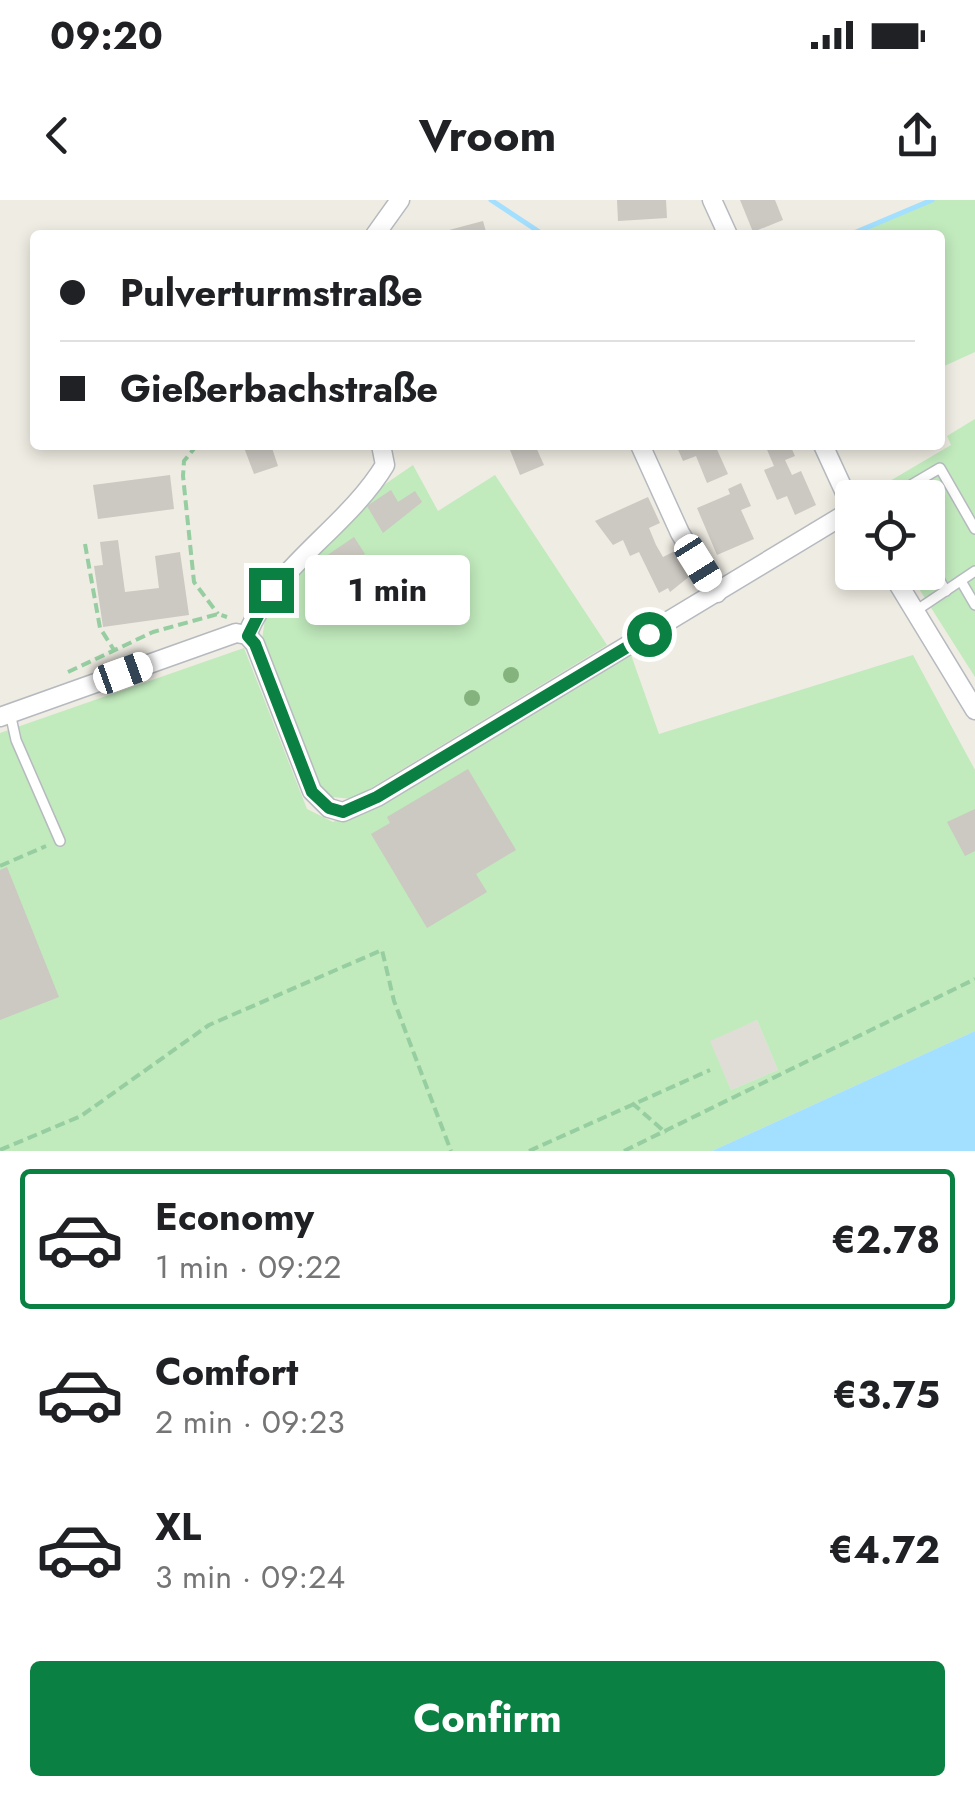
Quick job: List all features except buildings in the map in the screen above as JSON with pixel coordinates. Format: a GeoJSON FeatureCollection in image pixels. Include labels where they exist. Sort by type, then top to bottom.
{"type":"FeatureCollection","features":[{"type":"Feature","properties":{"kind":"street"},"geometry":{"type":"LineString","coordinates":[[378,230],[400,200]]}},
{"type":"Feature","properties":{"kind":"street"},"geometry":{"type":"LineString","coordinates":[[712,200],[726,230]]}},
{"type":"Feature","properties":{"kind":"street"},"geometry":{"type":"LineString","coordinates":[[5,715],[242,634],[271,590],[369,491],[385,465],[382,450]]}},
{"type":"Feature","properties":{"kind":"street"},"geometry":{"type":"LineString","coordinates":[[642,450],[680,533],[717,593]]}},
{"type":"Feature","properties":{"kind":"street"},"geometry":{"type":"LineString","coordinates":[[825,450],[839,480]]}},
{"type":"Feature","properties":{"kind":"street"},"geometry":{"type":"LineString","coordinates":[[242,634],[255,644],[312,792],[329,808],[343,812],[377,797],[835,520]]}},
{"type":"Feature","properties":{"kind":"street"},"geometry":{"type":"LineString","coordinates":[[901,590],[975,710]]}},
{"type":"Feature","properties":{"kind":"lane"},"geometry":{"type":"LineString","coordinates":[[920,480],[940,468],[975,529]]}},
{"type":"Feature","properties":{"kind":"lane"},"geometry":{"type":"LineString","coordinates":[[914,612],[975,571]]}},
{"type":"Feature","properties":{"kind":"lane"},"geometry":{"type":"LineString","coordinates":[[961,581],[975,605]]}},
{"type":"Feature","properties":{"kind":"lane"},"geometry":{"type":"LineString","coordinates":[[5,715],[60,840]]}},
{"type":"Feature","properties":{"kind":"path"},"geometry":{"type":"LineString","coordinates":[[193,450],[184,462],[182,476],[194,582],[218,614],[242,634]]}},
{"type":"Feature","properties":{"kind":"path"},"geometry":{"type":"LineString","coordinates":[[85,544],[100,628],[114,650]]}},
{"type":"Feature","properties":{"kind":"path"},"geometry":{"type":"LineString","coordinates":[[66,672],[153,632],[218,614]]}},
{"type":"Feature","properties":{"kind":"path"},"geometry":{"type":"LineString","coordinates":[[0,866],[60,840]]}},
{"type":"Feature","properties":{"kind":"path"},"geometry":{"type":"LineString","coordinates":[[0,1150],[81,1116],[209,1025],[382,950],[394,1001],[451,1151]]}},
{"type":"Feature","properties":{"kind":"path"},"geometry":{"type":"LineString","coordinates":[[624,1151],[975,979]]}},
{"type":"Feature","properties":{"kind":"path"},"geometry":{"type":"LineString","coordinates":[[529,1151],[710,1070]]}},
{"type":"Feature","properties":{"kind":"path"},"geometry":{"type":"LineString","coordinates":[[632,1103],[666,1133]]}},
{"type":"Feature","properties":{"kind":"shaded area"},"geometry":{"type":"Polygon","coordinates":[[[757,1020],[778,1070],[731,1090],[709,1040],[757,1020]]]}},
{"type":"Feature","properties":{"kind":"green space"},"geometry":{"type":"Polygon","coordinates":[[[932,200],[975,200],[975,352],[945,366],[945,230],[861,230],[932,200]]]}},
{"type":"Feature","properties":{"kind":"green space"},"geometry":{"type":"Polygon","coordinates":[[[975,419],[975,677],[920,590],[945,590],[945,480],[892,480],[951,445],[947,436],[975,419]]]}},
{"type":"Feature","properties":{"kind":"green space"},"geometry":{"type":"Polygon","coordinates":[[[413,465],[438,511],[495,475],[607,645],[353,799],[332,797],[314,779],[262,639],[266,613],[277,594],[378,489],[413,465]]]}},
{"type":"Feature","properties":{"kind":"green space"},"geometry":{"type":"Polygon","coordinates":[[[244,648],[307,809],[333,822],[479,745],[631,655],[659,734],[913,655],[975,770],[975,1031],[712,1151],[0,1151],[0,733],[244,648]],[[757,1020],[710,1041],[731,1090],[778,1070],[757,1020]]]}},
{"type":"Feature","properties":{"kind":"water"},"geometry":{"type":"Polygon","coordinates":[[[975,1031],[975,1151],[712,1151],[975,1031]]]}},
{"type":"Feature","properties":{"kind":"waterway"},"geometry":{"type":"LineString","coordinates":[[491,200],[536,230]]}},
{"type":"Feature","properties":{"kind":"waterway"},"geometry":{"type":"LineString","coordinates":[[861,230],[932,200]]}},
{"type":"Feature","properties":{"kind":"route"},"geometry":{"type":"LineString","coordinates":[[271,590],[256,612],[248,636],[255,644],[312,792],[329,808],[343,812],[377,797],[649,634]]}}]}
